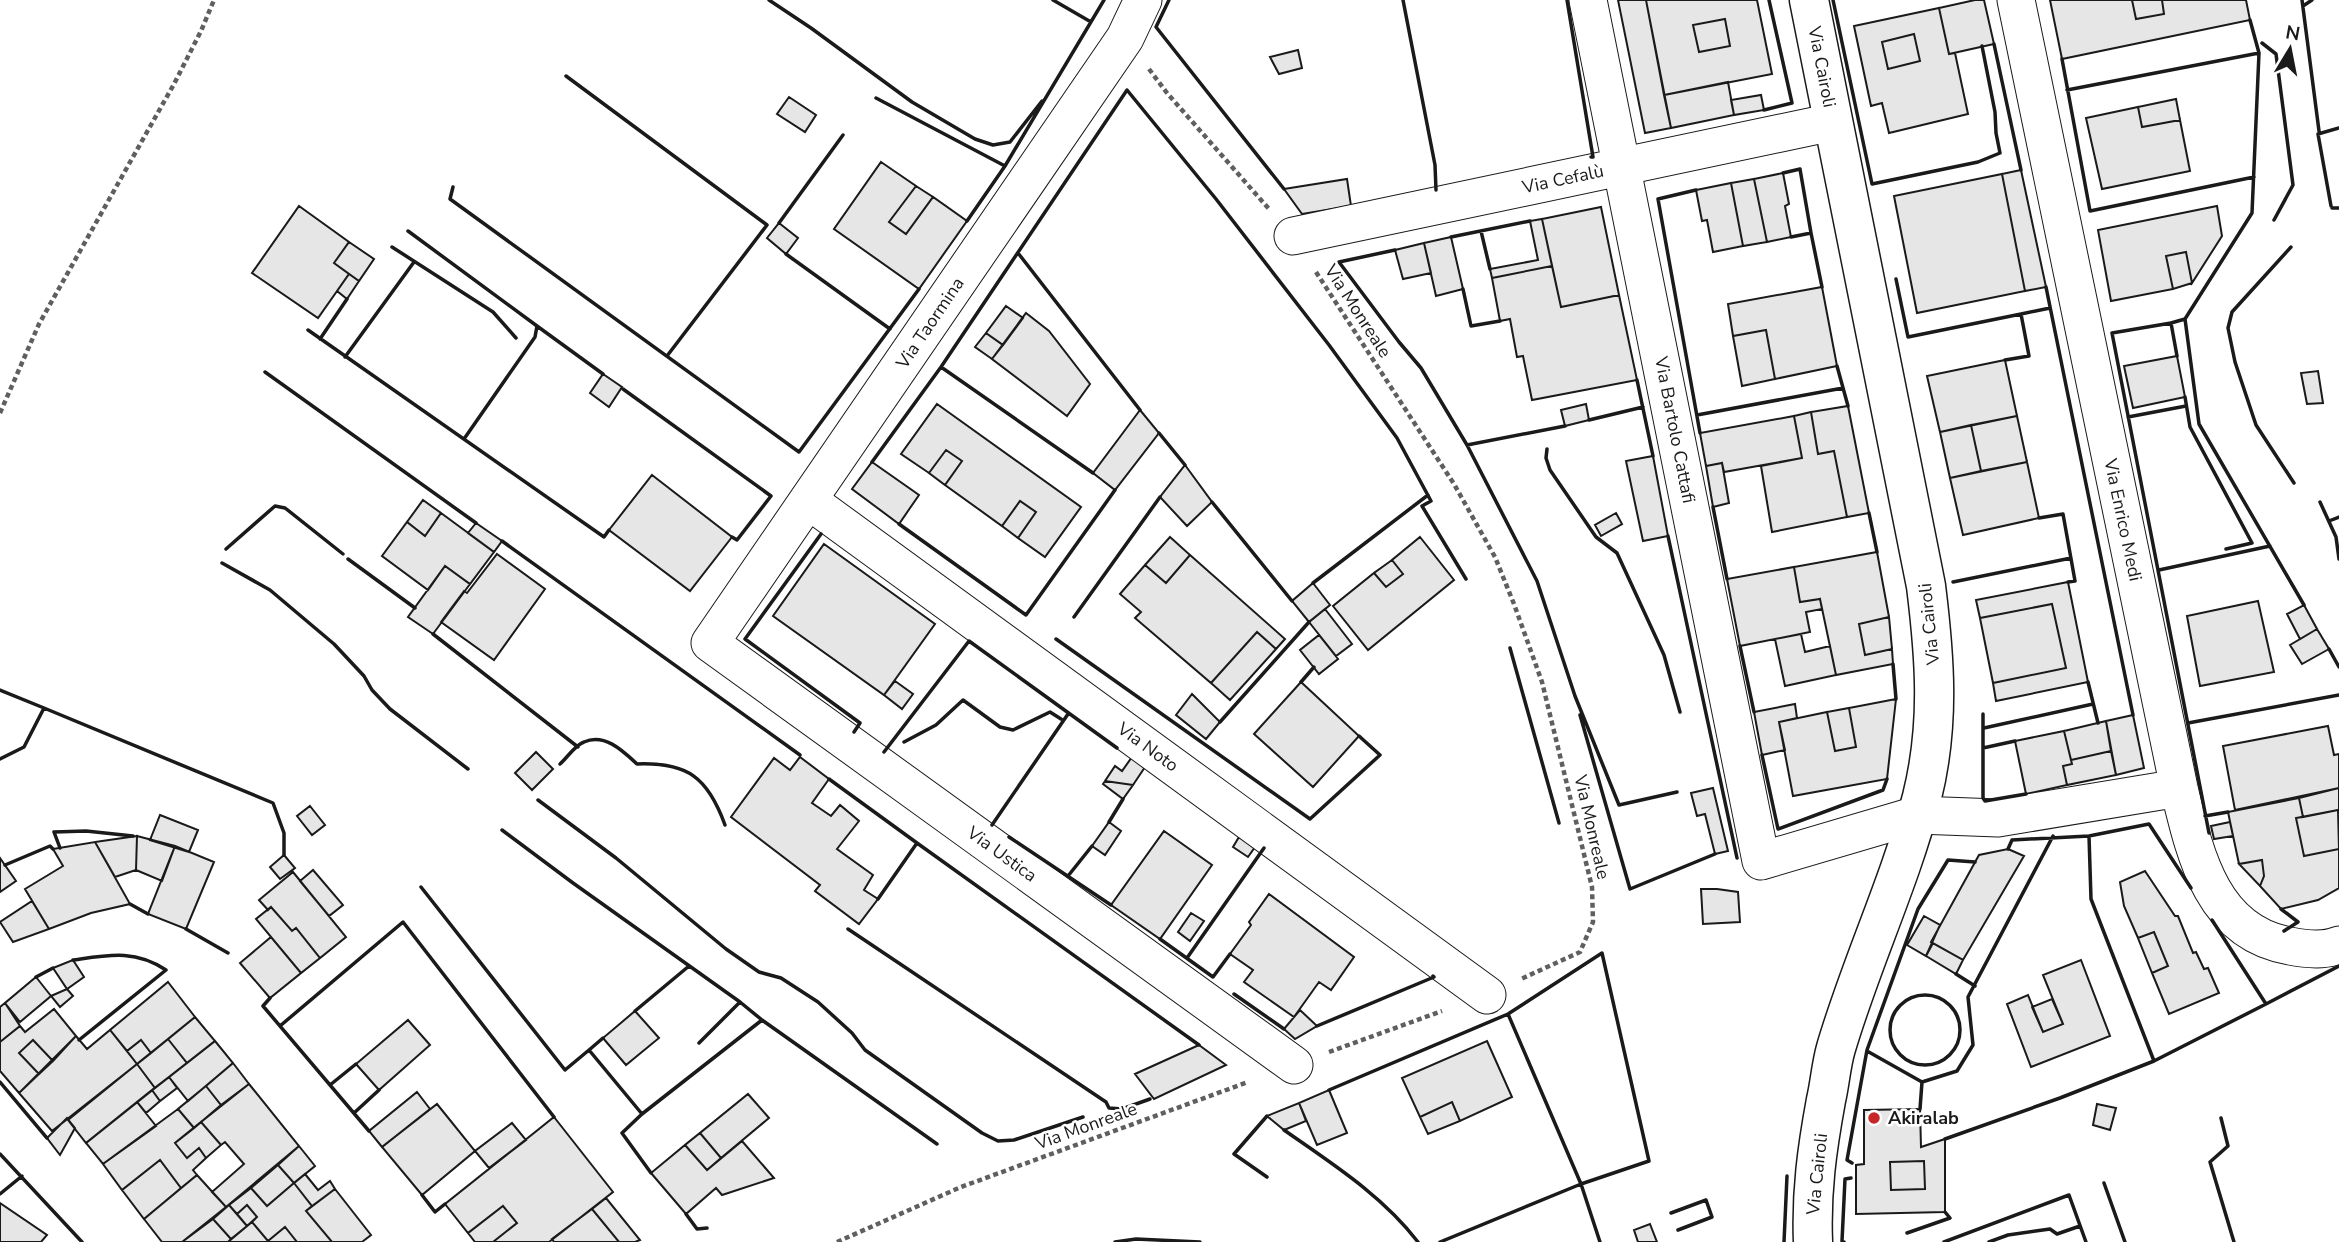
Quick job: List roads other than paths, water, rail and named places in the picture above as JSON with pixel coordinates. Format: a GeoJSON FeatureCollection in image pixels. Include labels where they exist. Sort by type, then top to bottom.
{"type":"FeatureCollection","features":[{"type":"Feature","properties":{"kind":"street","name":"Via Taormina"},"geometry":{"type":"LineString","coordinates":[[710,643],[1125,38],[1143,0]]}},
{"type":"Feature","properties":{"kind":"street","name":"Via Bartolo Cattafi"},"geometry":{"type":"LineString","coordinates":[[1588,0],[1761,861],[1917,815]]}},
{"type":"Feature","properties":{"kind":"street","name":"Via Cairoli"},"geometry":{"type":"LineString","coordinates":[[1809,0],[1926,586],[1936,702],[1930,753],[1917,815],[1836,1051],[1814,1166],[1811,1207],[1813,1242]]}},
{"type":"Feature","properties":{"kind":"street","name":"Via Enrico Medi"},"geometry":{"type":"LineString","coordinates":[[2016,0],[2179,788],[2194,845],[2209,886],[2243,927],[2272,943],[2301,948],[2339,946]]}},
{"type":"Feature","properties":{"kind":"street","name":"Via Cefalù"},"geometry":{"type":"LineString","coordinates":[[1293,236],[1833,122]]}},
{"type":"Feature","properties":{"kind":"street","name":"Via Noto"},"geometry":{"type":"LineString","coordinates":[[808,500],[1487,995]]}},
{"type":"Feature","properties":{"kind":"street","name":"Via Ustica"},"geometry":{"type":"LineString","coordinates":[[710,643],[1294,1065]]}},
{"type":"Feature","properties":{"kind":"street"},"geometry":{"type":"LineString","coordinates":[[1917,815],[1998,818],[2179,788]]}},
{"type":"Feature","properties":{"kind":"place","name":"Akiralab"},"geometry":{"type":"Point","coordinates":[1874,1118]}}]}
